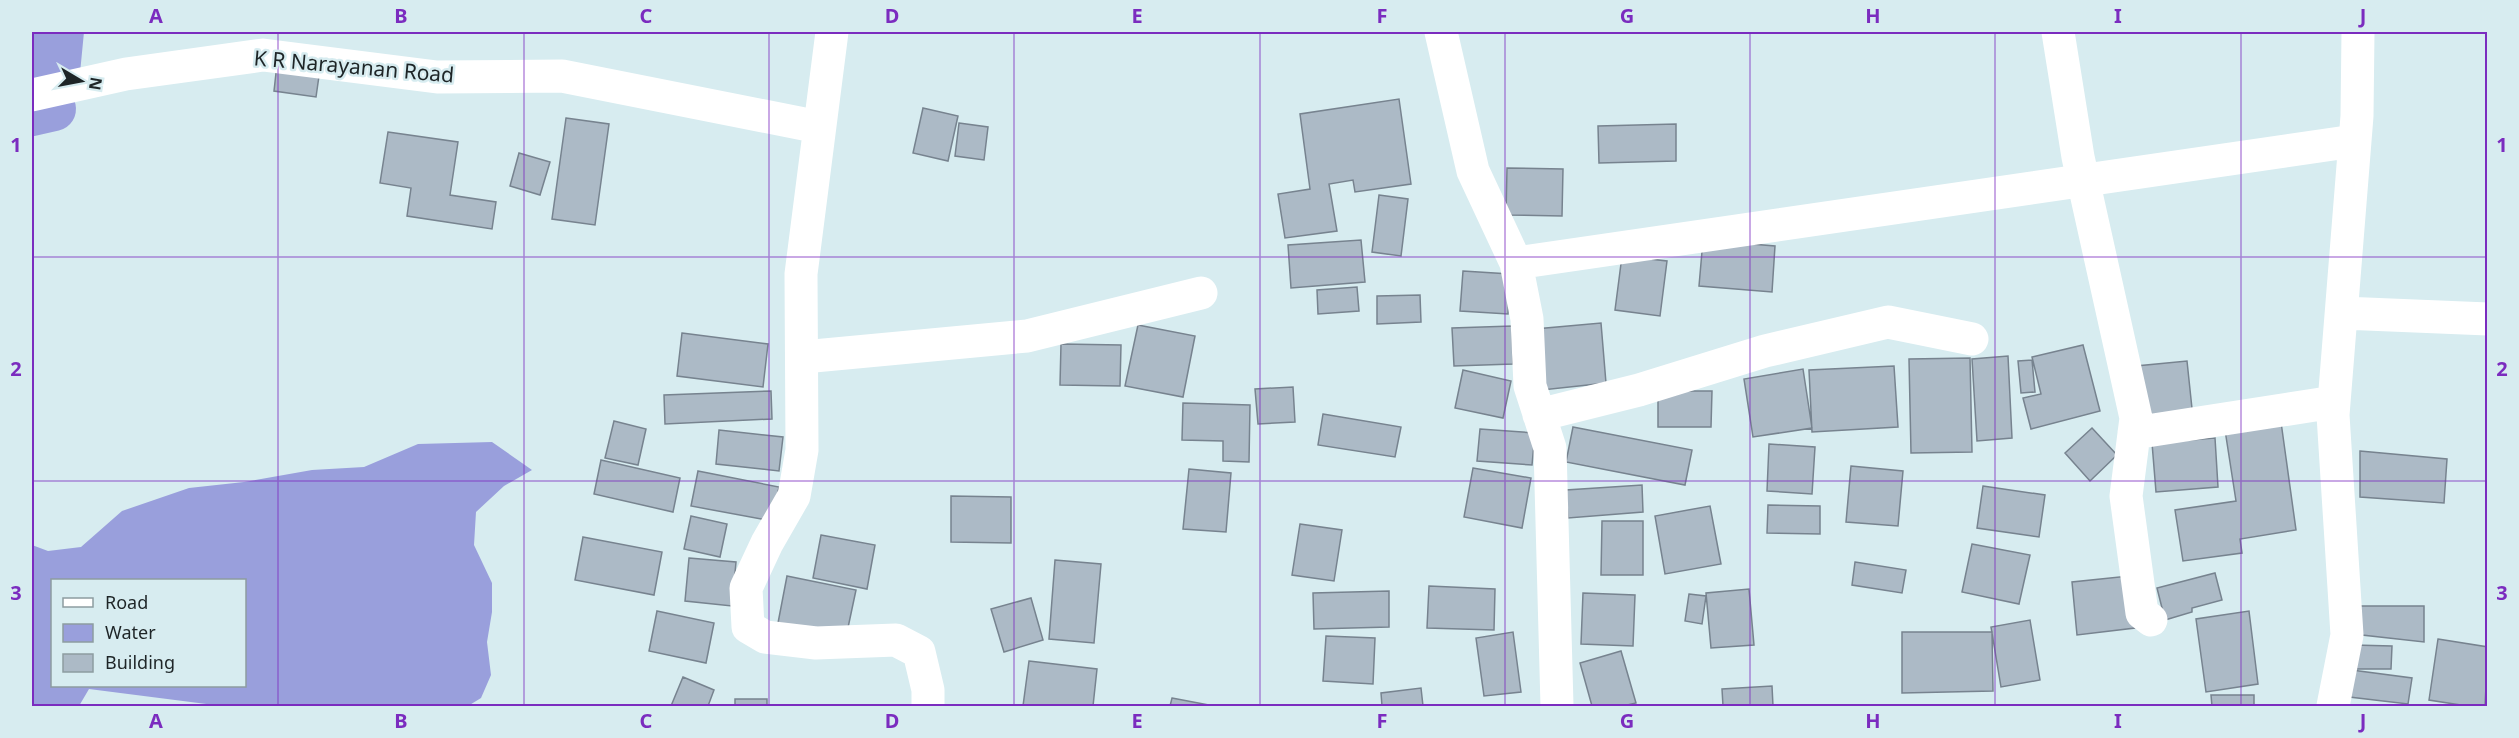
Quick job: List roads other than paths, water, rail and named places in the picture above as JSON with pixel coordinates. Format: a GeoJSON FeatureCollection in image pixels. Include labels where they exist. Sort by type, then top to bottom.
{"type":"FeatureCollection","features":[{"type":"Feature","properties":{"kind":"street"},"geometry":{"type":"LineString","coordinates":[[832,32],[801,274],[802,450],[794,496],[767,543],[746,588],[748,627],[765,637],[816,643],[896,640],[919,652],[928,690],[928,706]]}},
{"type":"Feature","properties":{"kind":"street"},"geometry":{"type":"LineString","coordinates":[[1441,32],[1473,171],[1516,263],[1527,319],[1530,386],[1550,448],[1557,706]]}},
{"type":"Feature","properties":{"kind":"street"},"geometry":{"type":"LineString","coordinates":[[2058,32],[2083,179],[2136,418],[2126,496],[2142,613],[2151,620]]}},
{"type":"Feature","properties":{"kind":"street"},"geometry":{"type":"LineString","coordinates":[[2333,706],[2347,635],[2334,402],[2354,141],[2358,32]]}},
{"type":"Feature","properties":{"kind":"street","name":"K R Narayanan Road"},"geometry":{"type":"LineString","coordinates":[[32,95],[126,74],[263,55],[437,77],[562,76],[819,127]]}},
{"type":"Feature","properties":{"kind":"street"},"geometry":{"type":"LineString","coordinates":[[1516,263],[2354,141]]}},
{"type":"Feature","properties":{"kind":"street"},"geometry":{"type":"LineString","coordinates":[[803,357],[1027,336],[1201,293]]}},
{"type":"Feature","properties":{"kind":"street"},"geometry":{"type":"LineString","coordinates":[[2342,313],[2487,319]]}},
{"type":"Feature","properties":{"kind":"street"},"geometry":{"type":"LineString","coordinates":[[1539,415],[1639,390],[1765,351],[1888,322],[1972,339]]}},
{"type":"Feature","properties":{"kind":"street"},"geometry":{"type":"LineString","coordinates":[[2134,433],[2334,402]]}},
{"type":"Feature","properties":{"kind":"water"},"geometry":{"type":"Polygon","coordinates":[[[32,32],[84,32],[80,73],[32,83],[32,32]]]}},
{"type":"Feature","properties":{"kind":"water"},"geometry":{"type":"Polygon","coordinates":[[[492,442],[532,470],[504,486],[476,512],[474,545],[492,583],[492,612],[487,642],[491,675],[481,698],[468,706],[222,706],[89,689],[79,706],[32,706],[32,545],[48,551],[81,547],[122,511],[189,488],[244,482],[312,470],[364,467],[418,444],[492,442]]]}},
{"type":"Feature","properties":{"kind":"waterway"},"geometry":{"type":"LineString","coordinates":[[32,114],[54,109]]}}]}
